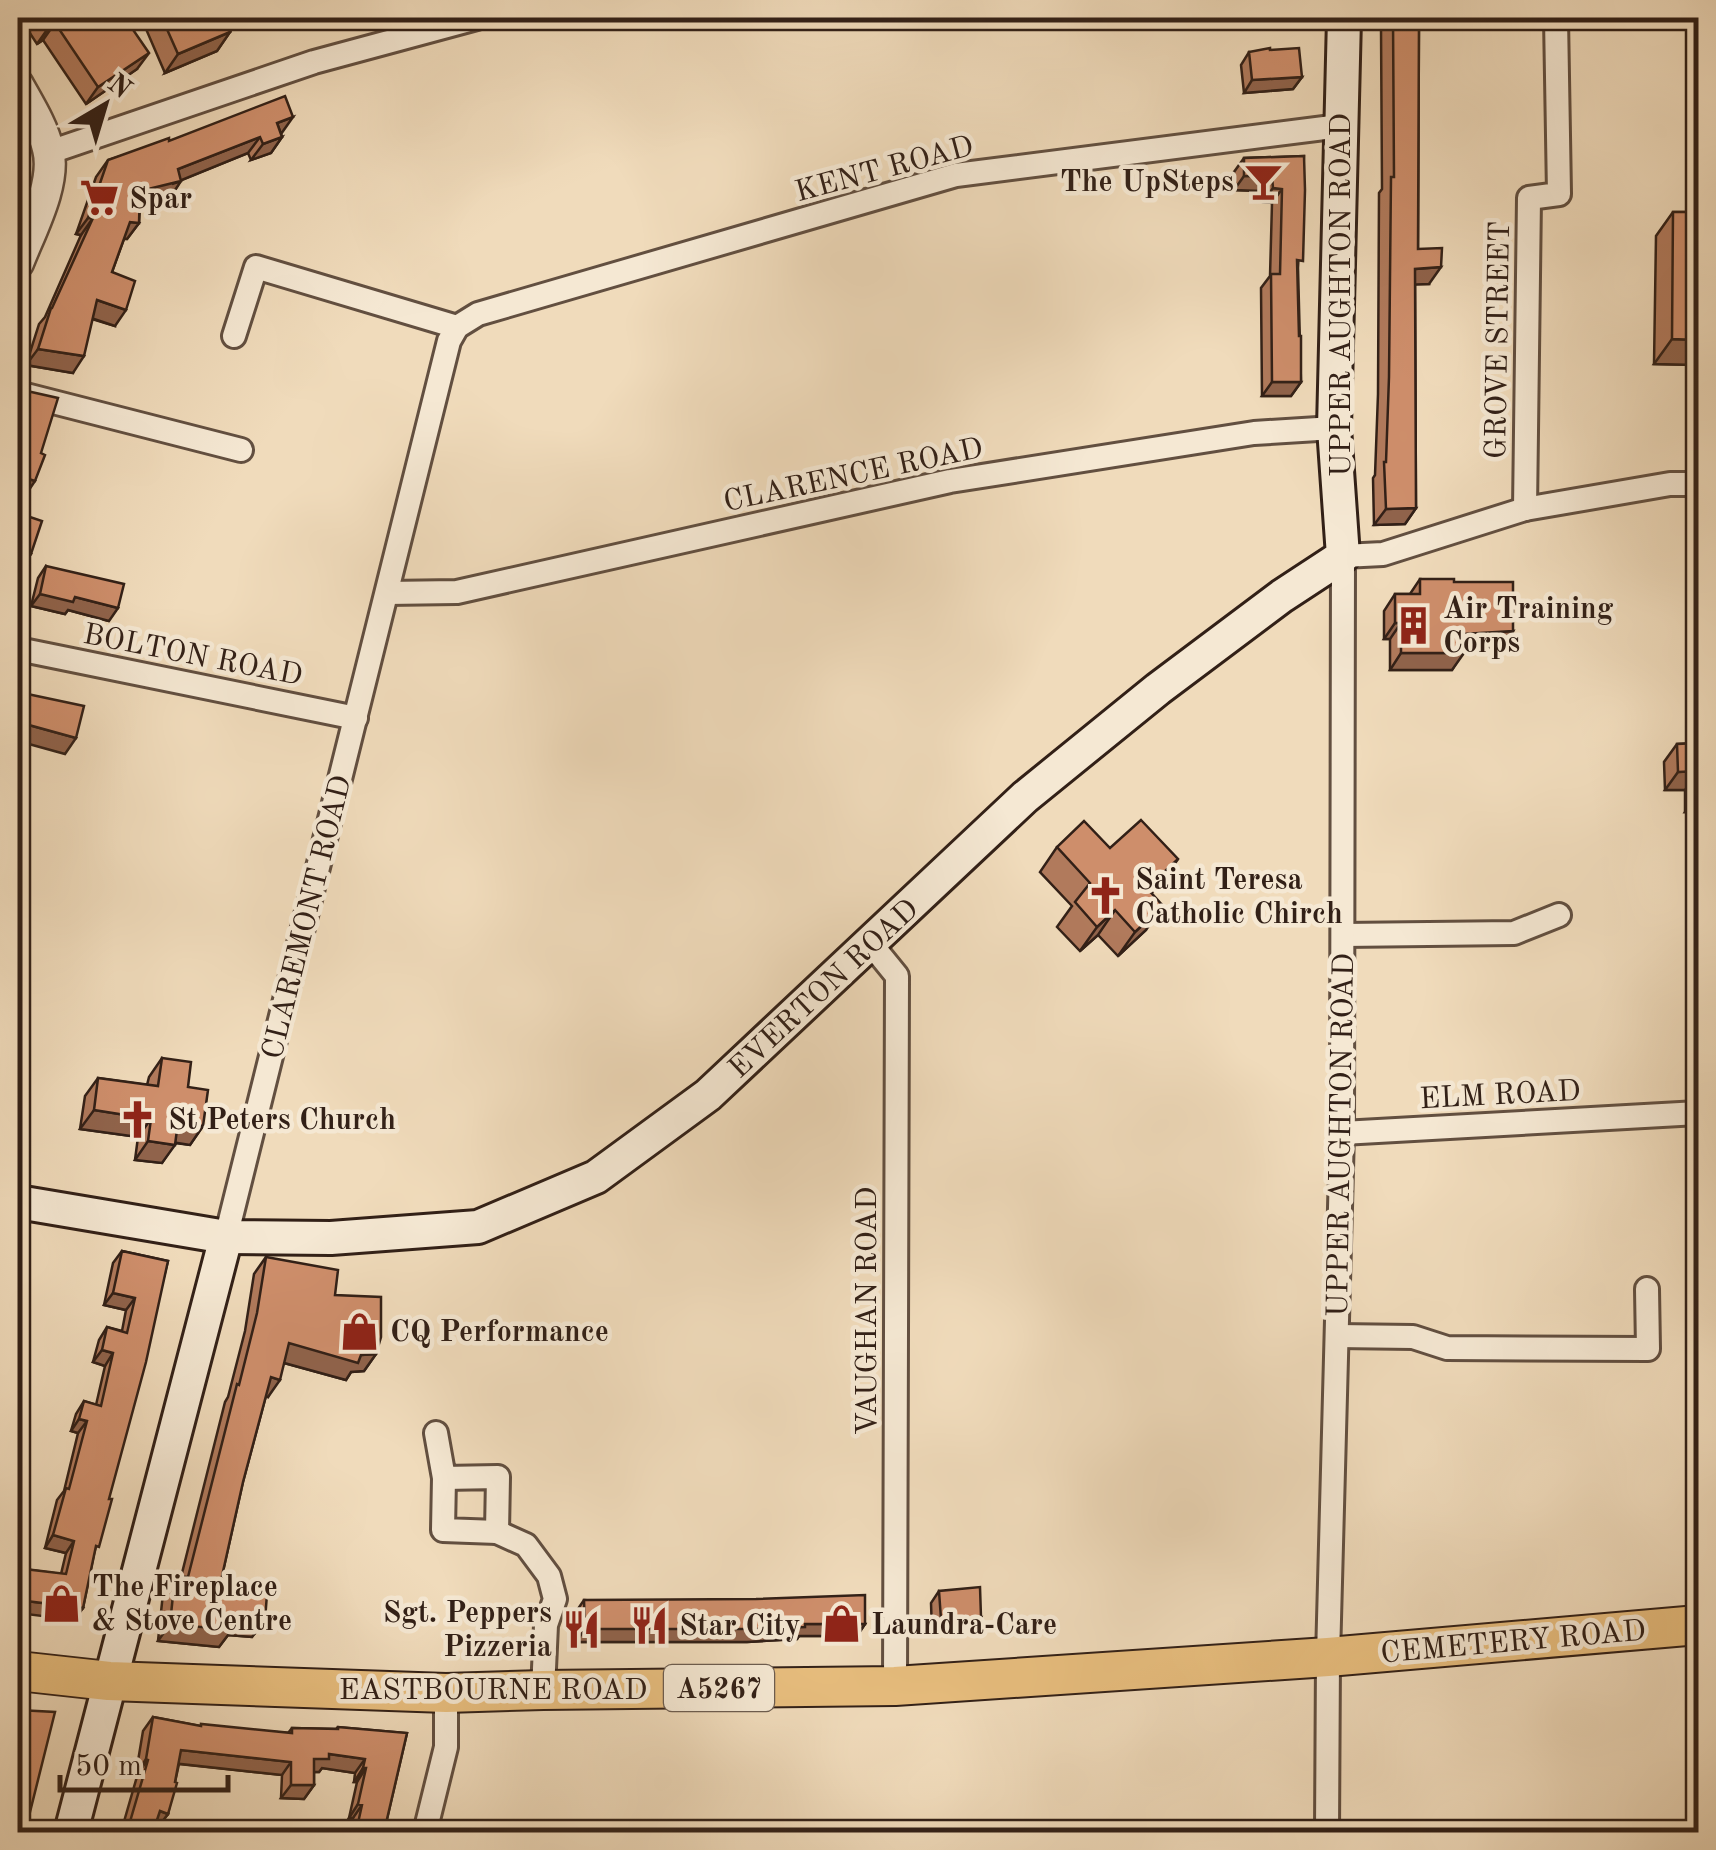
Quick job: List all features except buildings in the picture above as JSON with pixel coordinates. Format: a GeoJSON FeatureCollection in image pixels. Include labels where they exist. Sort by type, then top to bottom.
{"type":"FeatureCollection","features":[{"type":"Feature","properties":{"kind":"main road","name":"UPPER AUGHTON ROAD"},"geometry":{"type":"LineString","coordinates":[[1344,18],[1334,428],[1344,556]]}},
{"type":"Feature","properties":{"kind":"main road","name":"EVERTON ROAD"},"geometry":{"type":"LineString","coordinates":[[18,1202],[226,1237],[331,1238],[478,1228],[596,1177],[708,1095],[1025,797],[1158,689],[1282,596],[1344,556]]}},
{"type":"Feature","properties":{"kind":"main road","name":"CLAREMONT ROAD"},"geometry":{"type":"LineString","coordinates":[[71,1832],[226,1237]]}},
{"type":"Feature","properties":{"kind":"main road","name":"CEMETERY ROAD"},"geometry":{"type":"LineString","coordinates":[[1328,1658],[1698,1625]]}},
{"type":"Feature","properties":{"kind":"main road","name":"EASTBOURNE ROAD"},"geometry":{"type":"LineString","coordinates":[[18,1670],[109,1681],[446,1694],[895,1686],[1328,1658]]}},
{"type":"Feature","properties":{"kind":"street"},"geometry":{"type":"LineString","coordinates":[[50,152],[314,62],[477,18]]}},
{"type":"Feature","properties":{"kind":"street","name":"GROVE STREET"},"geometry":{"type":"LineString","coordinates":[[1524,509],[1530,198],[1559,194],[1556,18]]}},
{"type":"Feature","properties":{"kind":"street"},"geometry":{"type":"LineString","coordinates":[[18,85],[50,152],[42,204],[18,263]]}},
{"type":"Feature","properties":{"kind":"street","name":"KENT ROAD"},"geometry":{"type":"LineString","coordinates":[[457,326],[478,314],[956,175],[1340,126]]}},
{"type":"Feature","properties":{"kind":"street"},"geometry":{"type":"LineString","coordinates":[[234,336],[256,267],[457,326]]}},
{"type":"Feature","properties":{"kind":"street","name":"CLAREMONT ROAD"},"geometry":{"type":"LineString","coordinates":[[226,1237],[449,341],[457,326]]}},
{"type":"Feature","properties":{"kind":"street"},"geometry":{"type":"LineString","coordinates":[[18,393],[241,450]]}},
{"type":"Feature","properties":{"kind":"street","name":"CLARENCE ROAD"},"geometry":{"type":"LineString","coordinates":[[387,593],[457,592],[950,481],[1254,433],[1334,428]]}},
{"type":"Feature","properties":{"kind":"street"},"geometry":{"type":"LineString","coordinates":[[1344,556],[1384,554],[1524,509],[1670,484],[1698,484]]}},
{"type":"Feature","properties":{"kind":"street","name":"UPPER AUGHTON ROAD"},"geometry":{"type":"LineString","coordinates":[[1327,1832],[1342,1133],[1344,556]]}},
{"type":"Feature","properties":{"kind":"street","name":"BOLTON ROAD"},"geometry":{"type":"LineString","coordinates":[[18,649],[356,718]]}},
{"type":"Feature","properties":{"kind":"street"},"geometry":{"type":"LineString","coordinates":[[1343,935],[1514,932],[1559,915]]}},
{"type":"Feature","properties":{"kind":"street","name":"VAUGHAN ROAD"},"geometry":{"type":"LineString","coordinates":[[871,944],[897,976],[895,1686]]}},
{"type":"Feature","properties":{"kind":"street","name":"ELM ROAD"},"geometry":{"type":"LineString","coordinates":[[1342,1133],[1698,1113]]}},
{"type":"Feature","properties":{"kind":"street"},"geometry":{"type":"LineString","coordinates":[[1336,1336],[1412,1337],[1447,1348],[1648,1349],[1647,1288]]}},
{"type":"Feature","properties":{"kind":"street"},"geometry":{"type":"LineString","coordinates":[[436,1433],[444,1478],[443,1530],[497,1532],[526,1545],[548,1576],[555,1599],[546,1626],[543,1690]]}},
{"type":"Feature","properties":{"kind":"street"},"geometry":{"type":"LineString","coordinates":[[444,1478],[498,1478],[497,1532]]}},
{"type":"Feature","properties":{"kind":"street"},"geometry":{"type":"LineString","coordinates":[[425,1832],[446,1747],[446,1694]]}},
{"type":"Feature","properties":{"kind":"place","name":"The UpSteps"},"geometry":{"type":"Point","coordinates":[1264,181]}},
{"type":"Feature","properties":{"kind":"place","name":"Spar"},"geometry":{"type":"Point","coordinates":[99,198]}},
{"type":"Feature","properties":{"kind":"place","name":"Air Training Corps"},"geometry":{"type":"Point","coordinates":[1413,625]}},
{"type":"Feature","properties":{"kind":"place","name":"Saint Teresa Catholic Chirch"},"geometry":{"type":"Point","coordinates":[1105,896]}},
{"type":"Feature","properties":{"kind":"place","name":"St Peters Church"},"geometry":{"type":"Point","coordinates":[138,1119]}},
{"type":"Feature","properties":{"kind":"place","name":"CQ Performance"},"geometry":{"type":"Point","coordinates":[360,1331]}},
{"type":"Feature","properties":{"kind":"place","name":"The Fireplace & Stove Centre"},"geometry":{"type":"Point","coordinates":[62,1603]}},
{"type":"Feature","properties":{"kind":"place","name":"Laundra-Care"},"geometry":{"type":"Point","coordinates":[841,1624]}},
{"type":"Feature","properties":{"kind":"place","name":"Star City"},"geometry":{"type":"Point","coordinates":[649,1625]}},
{"type":"Feature","properties":{"kind":"place","name":"Sgt. Peppers Pizzeria"},"geometry":{"type":"Point","coordinates":[582,1629]}}]}
